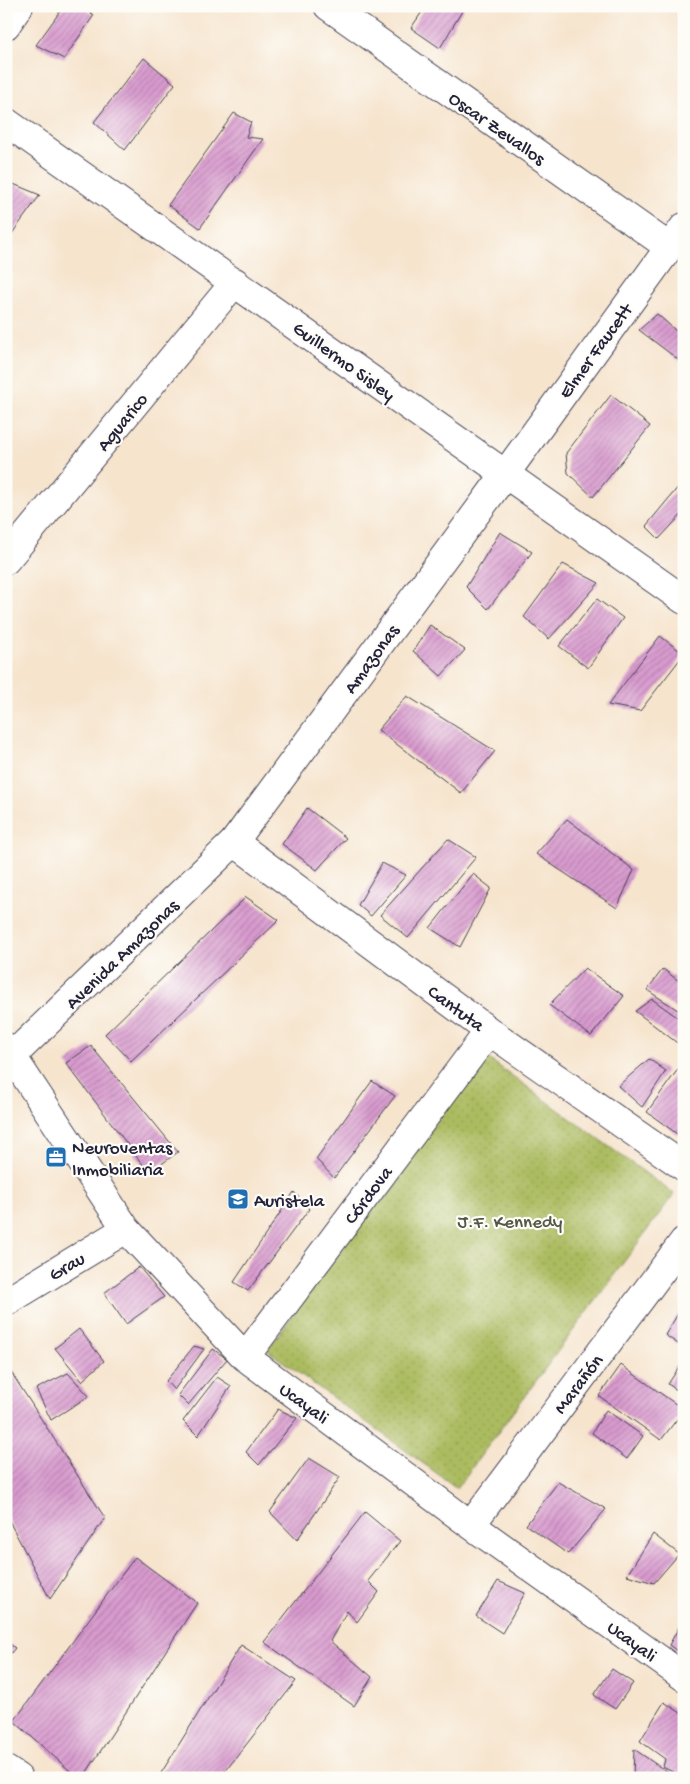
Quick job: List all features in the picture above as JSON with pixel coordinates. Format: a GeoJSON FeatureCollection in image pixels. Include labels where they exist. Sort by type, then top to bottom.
{"type":"FeatureCollection","features":[{"type":"Feature","properties":{"kind":"street"},"geometry":{"type":"LineString","coordinates":[[6,25],[19,6]]}},
{"type":"Feature","properties":{"kind":"street","name":"Oscar Zevallos"},"geometry":{"type":"LineString","coordinates":[[328,6],[676,237]]}},
{"type":"Feature","properties":{"kind":"street","name":"Guillermo Sisley"},"geometry":{"type":"LineString","coordinates":[[6,122],[684,600]]}},
{"type":"Feature","properties":{"kind":"street","name":"Elmer Faucett"},"geometry":{"type":"LineString","coordinates":[[506,474],[676,237]]}},
{"type":"Feature","properties":{"kind":"street","name":"Aguarico"},"geometry":{"type":"LineString","coordinates":[[6,560],[235,282]]}},
{"type":"Feature","properties":{"kind":"street","name":"Amazonas"},"geometry":{"type":"LineString","coordinates":[[234,842],[506,474]]}},
{"type":"Feature","properties":{"kind":"street","name":"Cantuta"},"geometry":{"type":"LineString","coordinates":[[234,842],[489,1031],[684,1167]]}},
{"type":"Feature","properties":{"kind":"street","name":"Avenida Amazonas"},"geometry":{"type":"LineString","coordinates":[[9,1056],[234,842]]}},
{"type":"Feature","properties":{"kind":"street","name":"Córdova"},"geometry":{"type":"LineString","coordinates":[[245,1358],[489,1031]]}},
{"type":"Feature","properties":{"kind":"street","name":"Ucayali"},"geometry":{"type":"LineString","coordinates":[[9,1056],[126,1229],[245,1358],[471,1525],[684,1677]]}},
{"type":"Feature","properties":{"kind":"street","name":"Grau"},"geometry":{"type":"LineString","coordinates":[[6,1302],[126,1229]]}},
{"type":"Feature","properties":{"kind":"street","name":"Marañón"},"geometry":{"type":"LineString","coordinates":[[471,1525],[684,1241]]}},
{"type":"Feature","properties":{"kind":"street"},"geometry":{"type":"LineString","coordinates":[[6,1770],[18,1778]]}},
{"type":"Feature","properties":{"kind":"green space","name":"J.F. Kennedy"},"geometry":{"type":"Polygon","coordinates":[[[485,1056],[674,1194],[457,1488],[267,1350],[485,1056]]]}},
{"type":"Feature","properties":{"kind":"building"},"geometry":{"type":"Polygon","coordinates":[[[64,6],[81,6],[94,15],[64,59],[36,45],[64,6]]]}},
{"type":"Feature","properties":{"kind":"building"},"geometry":{"type":"Polygon","coordinates":[[[426,6],[465,6],[440,48],[411,28],[426,6]]]}},
{"type":"Feature","properties":{"kind":"building"},"geometry":{"type":"Polygon","coordinates":[[[144,58],[175,84],[125,150],[94,122],[144,58]]]}},
{"type":"Feature","properties":{"kind":"building"},"geometry":{"type":"Polygon","coordinates":[[[234,113],[251,122],[246,137],[263,139],[200,228],[168,205],[234,113]]]}},
{"type":"Feature","properties":{"kind":"building"},"geometry":{"type":"Polygon","coordinates":[[[6,181],[40,195],[6,242],[6,181]]]}},
{"type":"Feature","properties":{"kind":"building"},"geometry":{"type":"Polygon","coordinates":[[[657,314],[684,338],[684,364],[639,330],[657,314]]]}},
{"type":"Feature","properties":{"kind":"building"},"geometry":{"type":"Polygon","coordinates":[[[611,395],[650,426],[593,497],[568,473],[566,453],[611,395]]]}},
{"type":"Feature","properties":{"kind":"building"},"geometry":{"type":"Polygon","coordinates":[[[684,480],[684,512],[659,539],[646,526],[684,480]]]}},
{"type":"Feature","properties":{"kind":"building"},"geometry":{"type":"Polygon","coordinates":[[[500,532],[532,552],[488,609],[466,587],[500,532]]]}},
{"type":"Feature","properties":{"kind":"building"},"geometry":{"type":"Polygon","coordinates":[[[563,564],[599,583],[549,639],[524,617],[563,564]]]}},
{"type":"Feature","properties":{"kind":"building"},"geometry":{"type":"Polygon","coordinates":[[[597,599],[623,618],[588,668],[559,646],[597,599]]]}},
{"type":"Feature","properties":{"kind":"building"},"geometry":{"type":"Polygon","coordinates":[[[430,625],[465,650],[441,676],[413,651],[430,625]]]}},
{"type":"Feature","properties":{"kind":"building"},"geometry":{"type":"Polygon","coordinates":[[[660,636],[684,654],[640,711],[608,705],[660,636]]]}},
{"type":"Feature","properties":{"kind":"building"},"geometry":{"type":"Polygon","coordinates":[[[407,696],[495,751],[461,793],[378,730],[407,696]]]}},
{"type":"Feature","properties":{"kind":"building"},"geometry":{"type":"Polygon","coordinates":[[[307,808],[346,838],[317,870],[282,844],[307,808]]]}},
{"type":"Feature","properties":{"kind":"building"},"geometry":{"type":"Polygon","coordinates":[[[567,819],[634,870],[617,908],[536,854],[567,819]]]}},
{"type":"Feature","properties":{"kind":"building"},"geometry":{"type":"Polygon","coordinates":[[[448,839],[476,857],[408,938],[380,915],[448,839]]]}},
{"type":"Feature","properties":{"kind":"building"},"geometry":{"type":"Polygon","coordinates":[[[382,863],[406,875],[371,916],[358,905],[382,863]]]}},
{"type":"Feature","properties":{"kind":"building"},"geometry":{"type":"Polygon","coordinates":[[[473,874],[491,888],[460,947],[430,928],[473,874]]]}},
{"type":"Feature","properties":{"kind":"building"},"geometry":{"type":"Polygon","coordinates":[[[246,897],[279,920],[131,1061],[105,1034],[246,897]]]}},
{"type":"Feature","properties":{"kind":"building"},"geometry":{"type":"Polygon","coordinates":[[[585,968],[624,996],[591,1036],[549,1005],[585,968]]]}},
{"type":"Feature","properties":{"kind":"building"},"geometry":{"type":"Polygon","coordinates":[[[663,969],[684,985],[684,1014],[647,990],[663,969]]]}},
{"type":"Feature","properties":{"kind":"building"},"geometry":{"type":"Polygon","coordinates":[[[652,999],[684,1022],[684,1048],[635,1011],[652,999]]]}},
{"type":"Feature","properties":{"kind":"building"},"geometry":{"type":"Polygon","coordinates":[[[91,1046],[178,1152],[149,1173],[66,1063],[91,1046]]]}},
{"type":"Feature","properties":{"kind":"building"},"geometry":{"type":"Polygon","coordinates":[[[649,1059],[666,1071],[642,1107],[618,1086],[649,1059]]]}},
{"type":"Feature","properties":{"kind":"building"},"geometry":{"type":"Polygon","coordinates":[[[684,1061],[684,1139],[647,1112],[684,1061]]]}},
{"type":"Feature","properties":{"kind":"building"},"geometry":{"type":"Polygon","coordinates":[[[372,1081],[395,1096],[334,1178],[316,1159],[372,1081]]]}},
{"type":"Feature","properties":{"kind":"building"},"geometry":{"type":"Polygon","coordinates":[[[294,1192],[309,1209],[248,1291],[234,1282],[294,1192]]]}},
{"type":"Feature","properties":{"kind":"building"},"geometry":{"type":"Polygon","coordinates":[[[139,1267],[164,1297],[126,1324],[104,1293],[139,1267]]]}},
{"type":"Feature","properties":{"kind":"building"},"geometry":{"type":"Polygon","coordinates":[[[681,1309],[684,1311],[684,1348],[665,1335],[681,1309]]]}},
{"type":"Feature","properties":{"kind":"building"},"geometry":{"type":"Polygon","coordinates":[[[79,1329],[104,1361],[82,1381],[55,1348],[79,1329]]]}},
{"type":"Feature","properties":{"kind":"building"},"geometry":{"type":"Polygon","coordinates":[[[194,1346],[204,1349],[174,1390],[166,1381],[194,1346]]]}},
{"type":"Feature","properties":{"kind":"building"},"geometry":{"type":"Polygon","coordinates":[[[213,1349],[227,1359],[188,1405],[178,1395],[213,1349]]]}},
{"type":"Feature","properties":{"kind":"building"},"geometry":{"type":"Polygon","coordinates":[[[684,1360],[684,1395],[668,1384],[684,1360]]]}},
{"type":"Feature","properties":{"kind":"building"},"geometry":{"type":"Polygon","coordinates":[[[621,1365],[684,1410],[661,1440],[599,1396],[621,1365]]]}},
{"type":"Feature","properties":{"kind":"building"},"geometry":{"type":"Polygon","coordinates":[[[9,1369],[105,1518],[50,1599],[6,1515],[6,1371],[9,1369]]]}},
{"type":"Feature","properties":{"kind":"building"},"geometry":{"type":"Polygon","coordinates":[[[68,1373],[89,1396],[51,1420],[36,1389],[68,1373]]]}},
{"type":"Feature","properties":{"kind":"building"},"geometry":{"type":"Polygon","coordinates":[[[217,1377],[231,1386],[198,1436],[183,1421],[217,1377]]]}},
{"type":"Feature","properties":{"kind":"building"},"geometry":{"type":"Polygon","coordinates":[[[278,1409],[297,1418],[259,1465],[246,1452],[278,1409]]]}},
{"type":"Feature","properties":{"kind":"building"},"geometry":{"type":"Polygon","coordinates":[[[606,1410],[643,1436],[627,1459],[592,1433],[606,1410]]]}},
{"type":"Feature","properties":{"kind":"building"},"geometry":{"type":"Polygon","coordinates":[[[309,1458],[340,1477],[297,1540],[270,1512],[309,1458]]]}},
{"type":"Feature","properties":{"kind":"building"},"geometry":{"type":"Polygon","coordinates":[[[558,1482],[606,1509],[568,1554],[526,1525],[558,1482]]]}},
{"type":"Feature","properties":{"kind":"building"},"geometry":{"type":"Polygon","coordinates":[[[365,1512],[400,1541],[368,1581],[379,1592],[357,1622],[347,1611],[330,1641],[372,1677],[354,1706],[264,1642],[365,1512]]]}},
{"type":"Feature","properties":{"kind":"building"},"geometry":{"type":"Polygon","coordinates":[[[653,1534],[679,1554],[654,1583],[627,1575],[653,1534]]]}},
{"type":"Feature","properties":{"kind":"building"},"geometry":{"type":"Polygon","coordinates":[[[135,1557],[197,1603],[83,1778],[78,1778],[14,1721],[135,1557]]]}},
{"type":"Feature","properties":{"kind":"building"},"geometry":{"type":"Polygon","coordinates":[[[498,1581],[525,1593],[502,1633],[476,1616],[498,1581]]]}},
{"type":"Feature","properties":{"kind":"building"},"geometry":{"type":"Polygon","coordinates":[[[684,1618],[684,1656],[669,1645],[684,1618]]]}},
{"type":"Feature","properties":{"kind":"building"},"geometry":{"type":"Polygon","coordinates":[[[6,1641],[15,1648],[6,1659],[6,1641]]]}},
{"type":"Feature","properties":{"kind":"building"},"geometry":{"type":"Polygon","coordinates":[[[241,1645],[296,1681],[220,1778],[158,1778],[241,1645]]]}},
{"type":"Feature","properties":{"kind":"building"},"geometry":{"type":"Polygon","coordinates":[[[612,1669],[633,1683],[615,1709],[594,1695],[612,1669]]]}},
{"type":"Feature","properties":{"kind":"building"},"geometry":{"type":"Polygon","coordinates":[[[664,1702],[684,1715],[684,1778],[663,1767],[665,1759],[640,1741],[664,1702]]]}},
{"type":"Feature","properties":{"kind":"building"},"geometry":{"type":"Polygon","coordinates":[[[634,1749],[657,1765],[677,1778],[633,1778],[634,1749]]]}},
{"type":"Feature","properties":{"kind":"place","name":"Neuroventas Inmobiliaria"},"geometry":{"type":"Point","coordinates":[56,1157]}},
{"type":"Feature","properties":{"kind":"place","name":"Auristela"},"geometry":{"type":"Point","coordinates":[238,1199]}}]}
